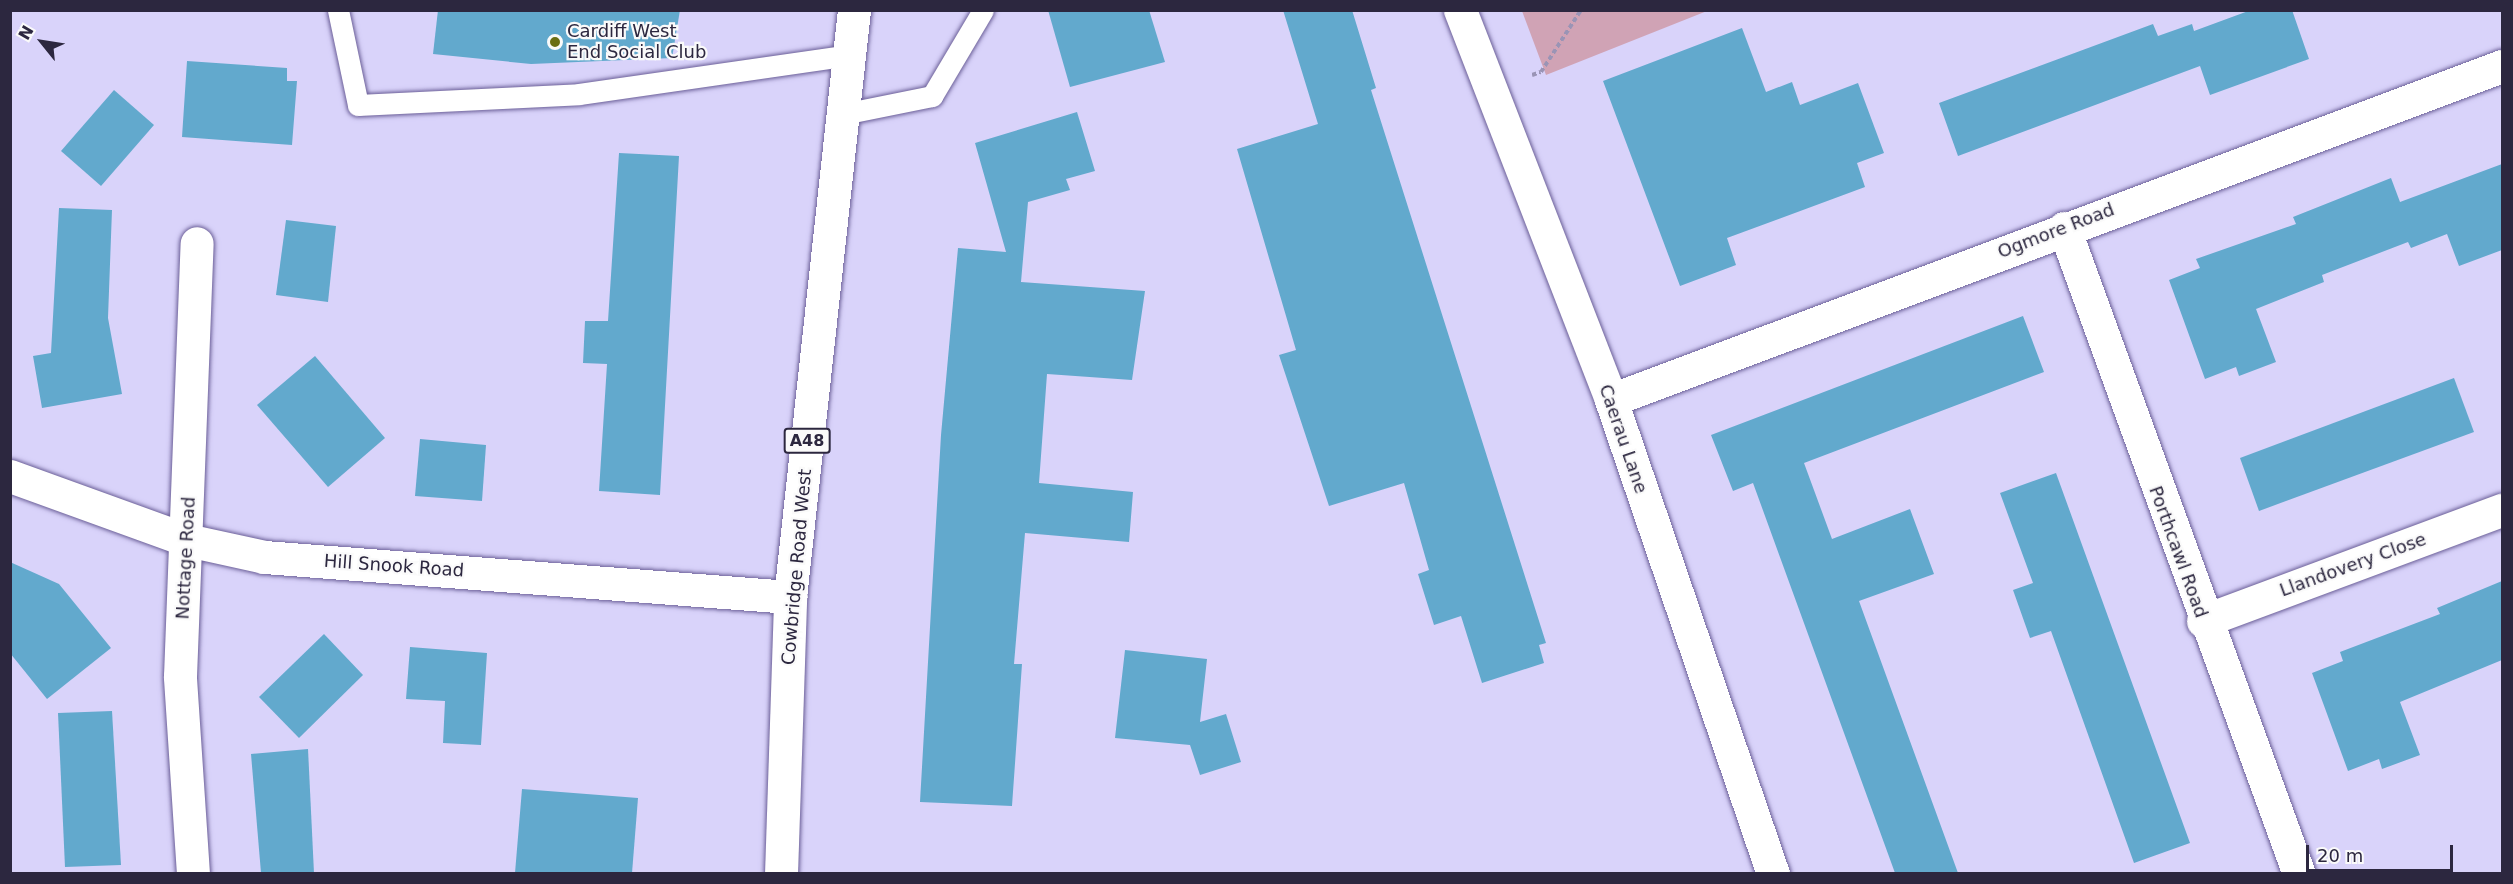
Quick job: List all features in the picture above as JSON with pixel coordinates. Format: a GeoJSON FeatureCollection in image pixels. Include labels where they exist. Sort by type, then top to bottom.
{"type":"FeatureCollection","features":[{"type":"Feature","properties":{"kind":"main road","name":"Cowbridge Road West"},"geometry":{"type":"LineString","coordinates":[[781,873],[790,597],[854,10]]}},
{"type":"Feature","properties":{"kind":"main road","name":"Caerau Lane"},"geometry":{"type":"LineString","coordinates":[[1460,10],[1611,400],[1773,873]]}},
{"type":"Feature","properties":{"kind":"main road","name":"Ogmore Road"},"geometry":{"type":"LineString","coordinates":[[1611,400],[2064,228],[2502,66]]}},
{"type":"Feature","properties":{"kind":"main road","name":"Porthcawl Road"},"geometry":{"type":"LineString","coordinates":[[2064,228],[2203,621],[2299,873]]}},
{"type":"Feature","properties":{"kind":"main road","name":"Nottage Road"},"geometry":{"type":"LineString","coordinates":[[193,873],[180,676],[197,243]]}},
{"type":"Feature","properties":{"kind":"main road","name":"Hill Snook Road"},"geometry":{"type":"LineString","coordinates":[[10,476],[187,540],[264,556],[790,597]]}},
{"type":"Feature","properties":{"kind":"main road","name":"Llandovery Close"},"geometry":{"type":"LineString","coordinates":[[2203,621],[2502,510]]}},
{"type":"Feature","properties":{"kind":"lane"},"geometry":{"type":"LineString","coordinates":[[338,10],[358,105],[579,94],[849,55]]}},
{"type":"Feature","properties":{"kind":"lane"},"geometry":{"type":"LineString","coordinates":[[843,114],[932,96],[983,10]]}},
{"type":"Feature","properties":{"kind":"path"},"geometry":{"type":"LineString","coordinates":[[1489,89],[1541,72],[1581,10]]}},
{"type":"Feature","properties":{"kind":"shaded area"},"geometry":{"type":"Polygon","coordinates":[[[1522,10],[1707,11],[1546,75],[1522,10]]]}},
{"type":"Feature","properties":{"kind":"building","name":"Cardiff West End Social Club"},"geometry":{"type":"Polygon","coordinates":[[[438,10],[680,10],[672,58],[531,64],[433,54],[438,10]]]}},
{"type":"Feature","properties":{"kind":"building"},"geometry":{"type":"Polygon","coordinates":[[[1048,10],[1149,10],[1165,62],[1070,87],[1048,10]]]}},
{"type":"Feature","properties":{"kind":"building"},"geometry":{"type":"Polygon","coordinates":[[[1283,10],[1352,10],[1376,88],[1371,90],[1546,643],[1539,645],[1544,663],[1482,683],[1461,616],[1434,625],[1418,574],[1429,570],[1404,483],[1329,506],[1279,355],[1296,350],[1237,149],[1318,124],[1283,10]]]}},
{"type":"Feature","properties":{"kind":"building"},"geometry":{"type":"Polygon","coordinates":[[[2251,10],[2292,10],[2309,59],[2210,95],[2200,66],[1958,156],[1939,103],[2153,24],[2158,36],[2192,24],[2194,31],[2251,10]]]}},
{"type":"Feature","properties":{"kind":"building"},"geometry":{"type":"Polygon","coordinates":[[[1742,28],[1766,92],[1792,82],[1800,105],[1858,83],[1884,153],[1857,163],[1865,187],[1727,238],[1736,265],[1680,286],[1603,81],[1742,28]]]}},
{"type":"Feature","properties":{"kind":"building"},"geometry":{"type":"Polygon","coordinates":[[[187,61],[287,68],[287,81],[297,81],[292,145],[182,137],[187,61]]]}},
{"type":"Feature","properties":{"kind":"building"},"geometry":{"type":"Polygon","coordinates":[[[114,90],[154,125],[101,186],[61,151],[114,90]]]}},
{"type":"Feature","properties":{"kind":"building"},"geometry":{"type":"Polygon","coordinates":[[[1077,112],[1095,171],[1066,179],[1070,190],[1028,202],[1021,282],[1145,291],[1132,380],[1047,374],[1039,483],[1133,492],[1129,542],[1025,533],[1014,664],[1022,664],[1012,806],[920,802],[941,435],[958,248],[1006,252],[975,143],[1077,112]]]}},
{"type":"Feature","properties":{"kind":"building"},"geometry":{"type":"Polygon","coordinates":[[[619,153],[679,156],[660,495],[599,491],[607,364],[583,363],[585,321],[608,321],[619,153]]]}},
{"type":"Feature","properties":{"kind":"building"},"geometry":{"type":"Polygon","coordinates":[[[2502,164],[2502,250],[2459,266],[2447,234],[2411,248],[2408,242],[2322,275],[2324,282],[2256,309],[2276,362],[2239,376],[2236,367],[2205,379],[2169,280],[2200,268],[2196,259],[2296,224],[2293,217],[2391,178],[2400,202],[2502,164]]]}},
{"type":"Feature","properties":{"kind":"building"},"geometry":{"type":"Polygon","coordinates":[[[59,208],[112,210],[108,318],[122,394],[42,408],[33,356],[51,353],[59,208]]]}},
{"type":"Feature","properties":{"kind":"building"},"geometry":{"type":"Polygon","coordinates":[[[286,220],[336,226],[328,302],[276,295],[286,220]]]}},
{"type":"Feature","properties":{"kind":"building"},"geometry":{"type":"Polygon","coordinates":[[[2023,316],[2044,372],[1804,463],[1832,539],[1910,509],[1934,574],[1859,601],[1958,873],[1895,873],[1753,483],[1733,491],[1711,435],[2023,316]]]}},
{"type":"Feature","properties":{"kind":"building"},"geometry":{"type":"Polygon","coordinates":[[[315,356],[385,438],[328,487],[257,405],[315,356]]]}},
{"type":"Feature","properties":{"kind":"building"},"geometry":{"type":"Polygon","coordinates":[[[2454,378],[2474,432],[2259,511],[2240,458],[2454,378]]]}},
{"type":"Feature","properties":{"kind":"building"},"geometry":{"type":"Polygon","coordinates":[[[420,439],[486,445],[482,501],[415,496],[420,439]]]}},
{"type":"Feature","properties":{"kind":"building"},"geometry":{"type":"Polygon","coordinates":[[[2056,473],[2190,843],[2134,863],[2051,631],[2030,638],[2013,590],[2033,583],[2000,493],[2056,473]]]}},
{"type":"Feature","properties":{"kind":"building"},"geometry":{"type":"Polygon","coordinates":[[[10,562],[59,584],[111,648],[47,699],[10,653],[10,562]]]}},
{"type":"Feature","properties":{"kind":"building"},"geometry":{"type":"Polygon","coordinates":[[[2502,581],[2502,660],[2400,702],[2420,755],[2382,769],[2379,759],[2348,771],[2312,673],[2343,661],[2340,652],[2440,614],[2437,608],[2502,581]]]}},
{"type":"Feature","properties":{"kind":"building"},"geometry":{"type":"Polygon","coordinates":[[[324,634],[363,675],[299,738],[259,697],[324,634]]]}},
{"type":"Feature","properties":{"kind":"building"},"geometry":{"type":"Polygon","coordinates":[[[410,647],[487,653],[481,745],[443,743],[445,701],[406,699],[410,647]]]}},
{"type":"Feature","properties":{"kind":"building"},"geometry":{"type":"Polygon","coordinates":[[[1125,650],[1207,659],[1200,722],[1226,714],[1241,762],[1200,775],[1190,745],[1115,738],[1125,650]]]}},
{"type":"Feature","properties":{"kind":"building"},"geometry":{"type":"Polygon","coordinates":[[[112,711],[121,865],[65,867],[58,713],[112,711]]]}},
{"type":"Feature","properties":{"kind":"building"},"geometry":{"type":"Polygon","coordinates":[[[308,749],[314,873],[261,873],[251,754],[308,749]]]}},
{"type":"Feature","properties":{"kind":"building"},"geometry":{"type":"Polygon","coordinates":[[[522,789],[638,798],[632,873],[515,873],[522,789]]]}},
{"type":"Feature","properties":{"kind":"place","name":"Cardiff West End Social Club"},"geometry":{"type":"Point","coordinates":[555,42]}}]}
